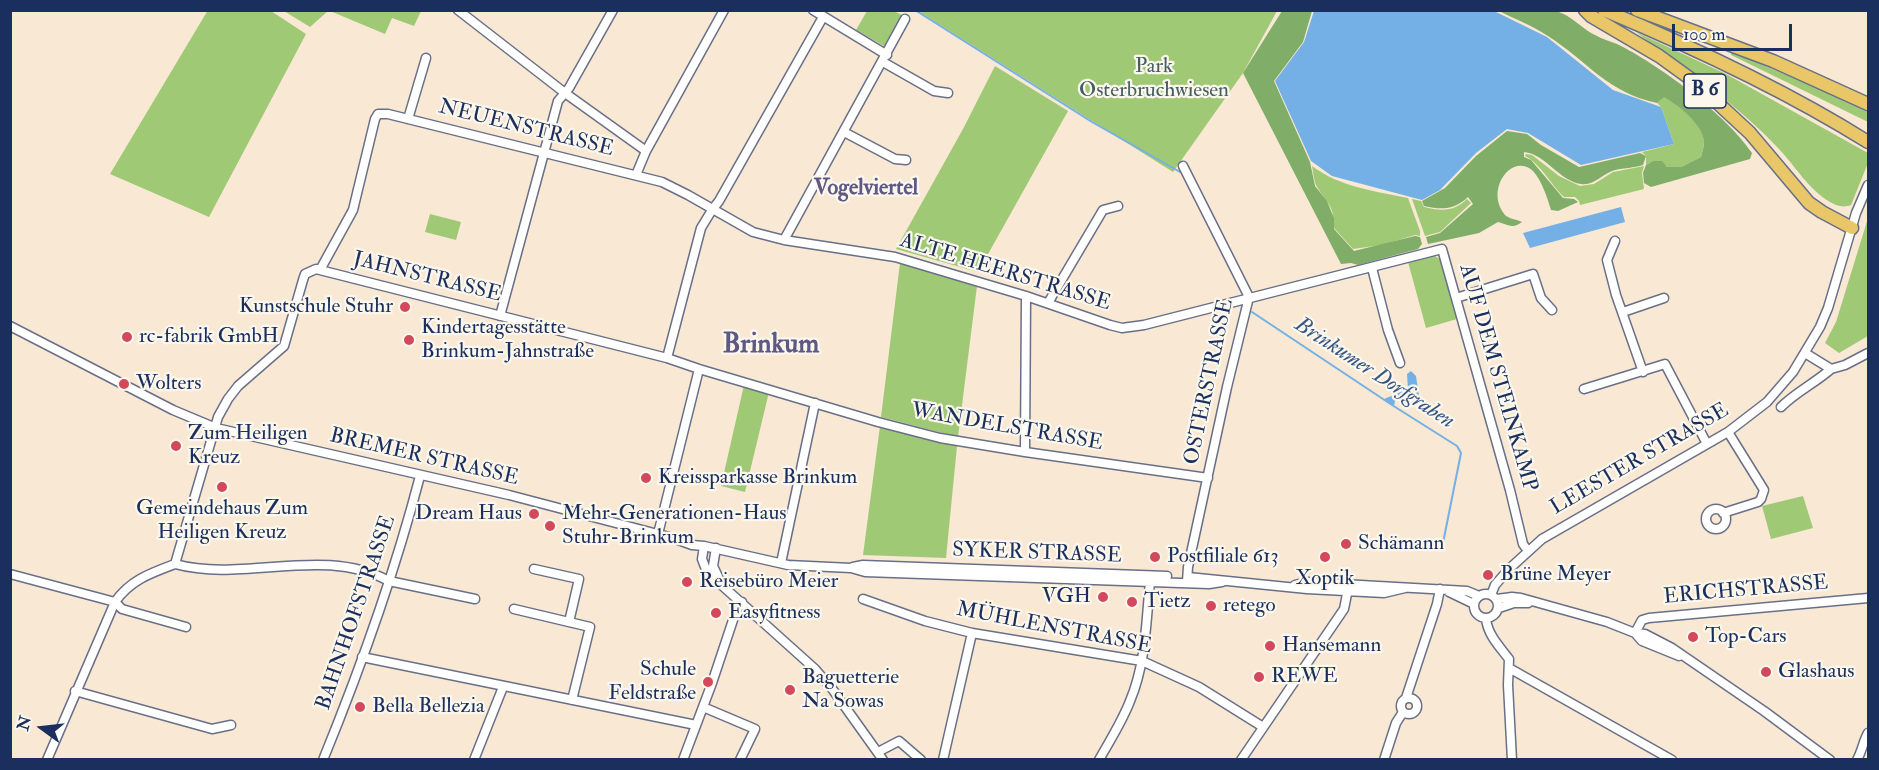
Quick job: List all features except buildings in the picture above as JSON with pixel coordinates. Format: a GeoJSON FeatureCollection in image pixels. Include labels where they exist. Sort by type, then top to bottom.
{"type":"FeatureCollection","features":[{"type":"Feature","properties":{"kind":"highway","name":"B 6"},"geometry":{"type":"LineString","coordinates":[[1585,10],[1591,16],[1659,56],[1695,82],[1756,139],[1809,202],[1851,228]]}},
{"type":"Feature","properties":{"kind":"highway","name":"B 6"},"geometry":{"type":"LineString","coordinates":[[1604,10],[1733,68],[1800,102],[1869,142]]}},
{"type":"Feature","properties":{"kind":"highway","name":"B 6"},"geometry":{"type":"LineString","coordinates":[[1637,10],[1773,61],[1869,104]]}},
{"type":"Feature","properties":{"kind":"street"},"geometry":{"type":"LineString","coordinates":[[458,10],[565,93],[646,151]]}},
{"type":"Feature","properties":{"kind":"street"},"geometry":{"type":"LineString","coordinates":[[500,316],[558,101],[565,93],[613,10]]}},
{"type":"Feature","properties":{"kind":"street"},"geometry":{"type":"LineString","coordinates":[[636,175],[646,151],[724,10]]}},
{"type":"Feature","properties":{"kind":"street"},"geometry":{"type":"LineString","coordinates":[[813,10],[934,91],[948,93]]}},
{"type":"Feature","properties":{"kind":"street"},"geometry":{"type":"LineString","coordinates":[[667,358],[701,228],[719,201],[823,17]]}},
{"type":"Feature","properties":{"kind":"street"},"geometry":{"type":"LineString","coordinates":[[784,240],[905,19]]}},
{"type":"Feature","properties":{"kind":"street","name":"NEUENSTRASSE"},"geometry":{"type":"LineString","coordinates":[[408,119],[426,58]]}},
{"type":"Feature","properties":{"kind":"street","name":"NEUENSTRASSE"},"geometry":{"type":"LineString","coordinates":[[320,270],[353,210],[378,114],[388,114],[636,175]]}},
{"type":"Feature","properties":{"kind":"street"},"geometry":{"type":"LineString","coordinates":[[844,132],[895,159],[906,160]]}},
{"type":"Feature","properties":{"kind":"street","name":"OSTERSTRASSE"},"geometry":{"type":"LineString","coordinates":[[1183,166],[1249,297],[1227,387],[1187,580]]}},
{"type":"Feature","properties":{"kind":"street","name":"ALTE HEERSTRASSE"},"geometry":{"type":"LineString","coordinates":[[636,175],[662,182],[753,232],[784,240],[888,255],[1026,296],[1122,328],[1144,325],[1442,249]]}},
{"type":"Feature","properties":{"kind":"street","name":"LEESTER STRASSE"},"geometry":{"type":"LineString","coordinates":[[1486,619],[1496,614],[1495,585],[1528,551],[1563,525],[1728,432],[1767,402],[1789,377],[1813,340],[1828,308],[1851,228],[1869,185]]}},
{"type":"Feature","properties":{"kind":"street"},"geometry":{"type":"LineString","coordinates":[[1048,303],[1103,210],[1118,206]]}},
{"type":"Feature","properties":{"kind":"street"},"geometry":{"type":"LineString","coordinates":[[1615,242],[1607,260],[1616,295],[1643,372]]}},
{"type":"Feature","properties":{"kind":"street","name":"AUF DEM STEINKAMP"},"geometry":{"type":"LineString","coordinates":[[1442,249],[1523,544],[1528,551]]}},
{"type":"Feature","properties":{"kind":"street"},"geometry":{"type":"LineString","coordinates":[[1372,268],[1388,330],[1400,363]]}},
{"type":"Feature","properties":{"kind":"street"},"geometry":{"type":"LineString","coordinates":[[175,564],[222,408],[238,386],[284,346],[305,274],[311,270],[320,270]]}},
{"type":"Feature","properties":{"kind":"street","name":"JAHNSTRASSE"},"geometry":{"type":"LineString","coordinates":[[320,270],[667,358],[699,369]]}},
{"type":"Feature","properties":{"kind":"street"},"geometry":{"type":"LineString","coordinates":[[1456,298],[1533,274],[1541,298],[1552,310]]}},
{"type":"Feature","properties":{"kind":"street"},"geometry":{"type":"LineString","coordinates":[[1025,452],[1026,296]]}},
{"type":"Feature","properties":{"kind":"street"},"geometry":{"type":"LineString","coordinates":[[1623,312],[1664,298]]}},
{"type":"Feature","properties":{"kind":"street","name":"BREMER STRASSE"},"geometry":{"type":"LineString","coordinates":[[10,326],[173,410],[216,428],[509,495],[692,545],[704,546]]}},
{"type":"Feature","properties":{"kind":"street"},"geometry":{"type":"LineString","coordinates":[[1781,406],[1792,396],[1817,382],[1831,369],[1869,353]]}},
{"type":"Feature","properties":{"kind":"street"},"geometry":{"type":"LineString","coordinates":[[1805,354],[1831,369]]}},
{"type":"Feature","properties":{"kind":"street"},"geometry":{"type":"LineString","coordinates":[[1584,389],[1665,364],[1707,444]]}},
{"type":"Feature","properties":{"kind":"street"},"geometry":{"type":"LineString","coordinates":[[658,534],[699,369]]}},
{"type":"Feature","properties":{"kind":"street","name":"WANDELSTRASSE"},"geometry":{"type":"LineString","coordinates":[[699,369],[940,438],[1208,478]]}},
{"type":"Feature","properties":{"kind":"street"},"geometry":{"type":"LineString","coordinates":[[781,563],[815,403]]}},
{"type":"Feature","properties":{"kind":"street"},"geometry":{"type":"LineString","coordinates":[[1723,513],[1758,502],[1764,490],[1728,432]]}},
{"type":"Feature","properties":{"kind":"street","name":"BAHNHOFSTRASSE"},"geometry":{"type":"LineString","coordinates":[[323,759],[389,581],[406,530],[420,476]]}},
{"type":"Feature","properties":{"kind":"street"},"geometry":{"type":"LineString","coordinates":[[704,546],[702,559],[705,568],[794,649],[827,684],[881,756],[900,741],[921,759]]}},
{"type":"Feature","properties":{"kind":"street","name":"SYKER STRASSE"},"geometry":{"type":"LineString","coordinates":[[704,546],[781,563],[851,568],[865,572],[1150,582],[1209,578],[1222,582],[1348,588],[1384,593],[1405,588],[1440,589],[1477,600]]}},
{"type":"Feature","properties":{"kind":"street"},"geometry":{"type":"LineString","coordinates":[[716,548],[713,566],[722,584]]}},
{"type":"Feature","properties":{"kind":"street"},"geometry":{"type":"LineString","coordinates":[[47,759],[115,602],[135,581],[175,564],[213,568],[325,564],[378,575],[389,581],[475,599]]}},
{"type":"Feature","properties":{"kind":"street","name":"SYKER STRASSE"},"geometry":{"type":"LineString","coordinates":[[851,568],[862,564],[1187,580]]}},
{"type":"Feature","properties":{"kind":"street"},"geometry":{"type":"LineString","coordinates":[[534,568],[579,579],[569,622]]}},
{"type":"Feature","properties":{"kind":"street"},"geometry":{"type":"LineString","coordinates":[[10,574],[115,602],[122,609],[186,627]]}},
{"type":"Feature","properties":{"kind":"street"},"geometry":{"type":"LineString","coordinates":[[1099,759],[1131,700],[1142,661],[1148,622],[1150,582]]}},
{"type":"Feature","properties":{"kind":"street"},"geometry":{"type":"LineString","coordinates":[[1241,759],[1344,609],[1348,588]]}},
{"type":"Feature","properties":{"kind":"street"},"geometry":{"type":"LineString","coordinates":[[1384,759],[1396,723],[1403,712],[1401,705],[1406,698],[1440,589]]}},
{"type":"Feature","properties":{"kind":"street","name":"ERICHSTRASSE"},"geometry":{"type":"LineString","coordinates":[[1635,633],[1642,620],[1649,618],[1869,598]]}},
{"type":"Feature","properties":{"kind":"street","name":"MÜHLENSTRASSE"},"geometry":{"type":"LineString","coordinates":[[863,599],[925,621],[972,633],[1142,661],[1199,687],[1263,727]]}},
{"type":"Feature","properties":{"kind":"street"},"geometry":{"type":"LineString","coordinates":[[1512,759],[1509,659],[1493,639],[1486,619],[1477,614],[1477,600],[1534,603],[1607,622],[1635,633],[1642,641],[1686,658],[1830,759]]}},
{"type":"Feature","properties":{"kind":"street"},"geometry":{"type":"LineString","coordinates":[[683,759],[736,611],[742,602]]}},
{"type":"Feature","properties":{"kind":"street"},"geometry":{"type":"LineString","coordinates":[[514,609],[590,627],[572,700]]}},
{"type":"Feature","properties":{"kind":"street"},"geometry":{"type":"LineString","coordinates":[[943,759],[972,633]]}},
{"type":"Feature","properties":{"kind":"street"},"geometry":{"type":"LineString","coordinates":[[362,657],[696,725]]}},
{"type":"Feature","properties":{"kind":"street"},"geometry":{"type":"LineString","coordinates":[[1509,668],[1672,759]]}},
{"type":"Feature","properties":{"kind":"street"},"geometry":{"type":"LineString","coordinates":[[474,759],[503,687]]}},
{"type":"Feature","properties":{"kind":"street"},"geometry":{"type":"LineString","coordinates":[[75,691],[212,729],[231,725]]}},
{"type":"Feature","properties":{"kind":"street"},"geometry":{"type":"LineString","coordinates":[[1403,712],[1410,714],[1416,709],[1415,701],[1406,698]]}},
{"type":"Feature","properties":{"kind":"street"},"geometry":{"type":"LineString","coordinates":[[703,707],[754,729],[740,759]]}},
{"type":"Feature","properties":{"kind":"street"},"geometry":{"type":"LineString","coordinates":[[1859,756],[1869,733]]}},
{"type":"Feature","properties":{"kind":"street"},"geometry":{"type":"LineString","coordinates":[[1859,756],[1869,747]]}},
{"type":"Feature","properties":{"kind":"green space"},"geometry":{"type":"Polygon","coordinates":[[[208,10],[271,11],[306,34],[209,217],[110,174],[208,10]]]}},
{"type":"Feature","properties":{"kind":"green space"},"geometry":{"type":"Polygon","coordinates":[[[284,11],[328,11],[310,27],[284,11]]]}},
{"type":"Feature","properties":{"kind":"green space"},"geometry":{"type":"Polygon","coordinates":[[[330,11],[421,11],[414,26],[392,18],[385,34],[330,11]]]}},
{"type":"Feature","properties":{"kind":"green space"},"geometry":{"type":"Polygon","coordinates":[[[867,11],[894,11],[902,15],[884,46],[856,30],[867,11]]]}},
{"type":"Feature","properties":{"kind":"green space","name":"Park Osterbruchwiesen"},"geometry":{"type":"Polygon","coordinates":[[[918,11],[1277,11],[1243,73],[1173,172],[918,11]]]}},
{"type":"Feature","properties":{"kind":"green space"},"geometry":{"type":"Polygon","coordinates":[[[1282,11],[1312,11],[1303,42],[1274,81],[1310,162],[1315,186],[1327,201],[1334,218],[1334,229],[1354,251],[1415,236],[1420,237],[1422,244],[1418,249],[1358,265],[1341,264],[1243,73],[1282,11]]]}},
{"type":"Feature","properties":{"kind":"green space"},"geometry":{"type":"Polygon","coordinates":[[[1499,11],[1561,13],[1600,38],[1634,53],[1671,77],[1709,107],[1741,138],[1752,153],[1750,159],[1651,187],[1644,183],[1643,173],[1646,165],[1653,161],[1662,161],[1667,167],[1681,167],[1701,157],[1704,143],[1700,129],[1683,110],[1664,97],[1657,103],[1625,92],[1548,36],[1499,11]]]}},
{"type":"Feature","properties":{"kind":"green space"},"geometry":{"type":"Polygon","coordinates":[[[1636,32],[1726,74],[1868,153],[1868,163],[1851,205],[1838,205],[1822,197],[1779,149],[1746,117],[1636,32]]]}},
{"type":"Feature","properties":{"kind":"green space"},"geometry":{"type":"Polygon","coordinates":[[[1731,53],[1857,105],[1868,111],[1868,122],[1731,55],[1731,53]]]}},
{"type":"Feature","properties":{"kind":"green space"},"geometry":{"type":"Polygon","coordinates":[[[995,66],[1068,111],[978,272],[896,249],[963,129],[995,66]]]}},
{"type":"Feature","properties":{"kind":"green space"},"geometry":{"type":"Polygon","coordinates":[[[1664,96],[1695,122],[1703,136],[1701,157],[1681,167],[1667,167],[1661,161],[1653,161],[1646,165],[1646,156],[1642,152],[1674,144],[1661,107],[1657,103],[1664,96]]]}},
{"type":"Feature","properties":{"kind":"green space"},"geometry":{"type":"Polygon","coordinates":[[[1507,131],[1527,134],[1579,167],[1640,153],[1646,156],[1643,165],[1615,170],[1590,183],[1581,184],[1566,178],[1539,157],[1524,152],[1524,157],[1531,160],[1563,198],[1574,199],[1578,202],[1558,211],[1551,210],[1544,189],[1533,171],[1525,166],[1517,166],[1503,176],[1498,195],[1499,205],[1505,215],[1522,222],[1513,226],[1498,222],[1479,233],[1428,244],[1426,237],[1440,233],[1473,204],[1468,197],[1447,208],[1424,206],[1422,201],[1445,188],[1476,156],[1507,131]]]}},
{"type":"Feature","properties":{"kind":"green space"},"geometry":{"type":"Polygon","coordinates":[[[1526,154],[1532,155],[1559,176],[1580,186],[1594,184],[1613,172],[1644,166],[1642,173],[1644,189],[1580,205],[1575,197],[1564,197],[1536,164],[1525,156],[1526,154]]]}},
{"type":"Feature","properties":{"kind":"green space"},"geometry":{"type":"Polygon","coordinates":[[[1312,166],[1346,184],[1408,198],[1420,236],[1415,235],[1382,245],[1353,249],[1334,228],[1333,214],[1316,185],[1312,166]]]}},
{"type":"Feature","properties":{"kind":"green space"},"geometry":{"type":"Polygon","coordinates":[[[1412,199],[1421,201],[1424,207],[1442,210],[1457,206],[1467,199],[1471,203],[1440,232],[1425,236],[1412,199]]]}},
{"type":"Feature","properties":{"kind":"green space"},"geometry":{"type":"Polygon","coordinates":[[[430,214],[461,222],[456,240],[425,232],[430,214]]]}},
{"type":"Feature","properties":{"kind":"green space"},"geometry":{"type":"Polygon","coordinates":[[[1868,218],[1868,336],[1839,353],[1825,343],[1836,322],[1868,218]]]}},
{"type":"Feature","properties":{"kind":"green space"},"geometry":{"type":"Polygon","coordinates":[[[1433,255],[1440,259],[1457,319],[1426,328],[1408,262],[1433,255]]]}},
{"type":"Feature","properties":{"kind":"green space"},"geometry":{"type":"Polygon","coordinates":[[[900,263],[977,286],[958,437],[881,417],[900,263]]]}},
{"type":"Feature","properties":{"kind":"green space"},"geometry":{"type":"Polygon","coordinates":[[[744,385],[769,392],[745,492],[721,486],[744,385]]]}},
{"type":"Feature","properties":{"kind":"green space"},"geometry":{"type":"Polygon","coordinates":[[[880,426],[957,446],[946,558],[863,555],[880,426]]]}},
{"type":"Feature","properties":{"kind":"green space"},"geometry":{"type":"Polygon","coordinates":[[[1803,496],[1813,528],[1771,539],[1762,506],[1803,496]]]}},
{"type":"Feature","properties":{"kind":"water"},"geometry":{"type":"Polygon","coordinates":[[[1314,11],[1494,11],[1547,37],[1613,90],[1661,107],[1674,144],[1581,165],[1528,133],[1507,129],[1476,153],[1440,190],[1422,200],[1332,176],[1311,161],[1275,81],[1304,42],[1314,11]]]}},
{"type":"Feature","properties":{"kind":"water"},"geometry":{"type":"Polygon","coordinates":[[[1621,207],[1625,222],[1530,248],[1523,233],[1621,207]]]}},
{"type":"Feature","properties":{"kind":"water"},"geometry":{"type":"Polygon","coordinates":[[[1411,371],[1416,376],[1419,396],[1398,399],[1394,406],[1384,399],[1408,389],[1407,374],[1411,371]]]}},
{"type":"Feature","properties":{"kind":"waterway","name":"Brinkumer Dorfgraben"},"geometry":{"type":"LineString","coordinates":[[915,10],[1092,122],[1180,172]]}},
{"type":"Feature","properties":{"kind":"waterway","name":"Brinkumer Dorfgraben"},"geometry":{"type":"LineString","coordinates":[[1252,312],[1457,446],[1461,453],[1443,543]]}},
{"type":"Feature","properties":{"kind":"place","name":"Kunstschule Stuhr"},"geometry":{"type":"Point","coordinates":[405,307]}},
{"type":"Feature","properties":{"kind":"place","name":"rc-fabrik GmbH"},"geometry":{"type":"Point","coordinates":[127,337]}},
{"type":"Feature","properties":{"kind":"place","name":"Kindertagesstätte Brinkum-Jahnstraße"},"geometry":{"type":"Point","coordinates":[409,340]}},
{"type":"Feature","properties":{"kind":"place","name":"Wolters"},"geometry":{"type":"Point","coordinates":[124,384]}},
{"type":"Feature","properties":{"kind":"place","name":"Zum Heiligen Kreuz"},"geometry":{"type":"Point","coordinates":[176,446]}},
{"type":"Feature","properties":{"kind":"place","name":"Kreissparkasse Brinkum"},"geometry":{"type":"Point","coordinates":[646,478]}},
{"type":"Feature","properties":{"kind":"place","name":"Gemeindehaus Zum Heiligen Kreuz"},"geometry":{"type":"Point","coordinates":[222,487]}},
{"type":"Feature","properties":{"kind":"place","name":"Dream Haus"},"geometry":{"type":"Point","coordinates":[534,514]}},
{"type":"Feature","properties":{"kind":"place","name":"Mehr-Generationen-Haus Stuhr-Brinkum"},"geometry":{"type":"Point","coordinates":[550,526]}},
{"type":"Feature","properties":{"kind":"place","name":"Schämann"},"geometry":{"type":"Point","coordinates":[1346,544]}},
{"type":"Feature","properties":{"kind":"place","name":"Postfiliale 613"},"geometry":{"type":"Point","coordinates":[1155,557]}},
{"type":"Feature","properties":{"kind":"place","name":"Xoptik"},"geometry":{"type":"Point","coordinates":[1325,557]}},
{"type":"Feature","properties":{"kind":"place","name":"Brüne Meyer"},"geometry":{"type":"Point","coordinates":[1488,575]}},
{"type":"Feature","properties":{"kind":"place","name":"Reisebüro Meier"},"geometry":{"type":"Point","coordinates":[687,582]}},
{"type":"Feature","properties":{"kind":"place","name":"VGH"},"geometry":{"type":"Point","coordinates":[1103,597]}},
{"type":"Feature","properties":{"kind":"place","name":"Tietz"},"geometry":{"type":"Point","coordinates":[1132,602]}},
{"type":"Feature","properties":{"kind":"place","name":"retego"},"geometry":{"type":"Point","coordinates":[1211,606]}},
{"type":"Feature","properties":{"kind":"place","name":"Easyfitness"},"geometry":{"type":"Point","coordinates":[716,613]}},
{"type":"Feature","properties":{"kind":"place","name":"Top-Cars"},"geometry":{"type":"Point","coordinates":[1693,637]}},
{"type":"Feature","properties":{"kind":"place","name":"Hansemann"},"geometry":{"type":"Point","coordinates":[1270,646]}},
{"type":"Feature","properties":{"kind":"place","name":"Glashaus"},"geometry":{"type":"Point","coordinates":[1766,672]}},
{"type":"Feature","properties":{"kind":"place","name":"REWE"},"geometry":{"type":"Point","coordinates":[1259,677]}},
{"type":"Feature","properties":{"kind":"place","name":"Schule Feldstraße"},"geometry":{"type":"Point","coordinates":[708,682]}},
{"type":"Feature","properties":{"kind":"place","name":"Baguetterie Na Sowas"},"geometry":{"type":"Point","coordinates":[790,690]}},
{"type":"Feature","properties":{"kind":"place","name":"Bella Bellezia"},"geometry":{"type":"Point","coordinates":[360,707]}},
{"type":"Feature","properties":{"kind":"district","name":"Vogelviertel"},"geometry":{"type":"Point","coordinates":[866,189]}},
{"type":"Feature","properties":{"kind":"district","name":"Brinkum"},"geometry":{"type":"Point","coordinates":[771,346]}}]}
